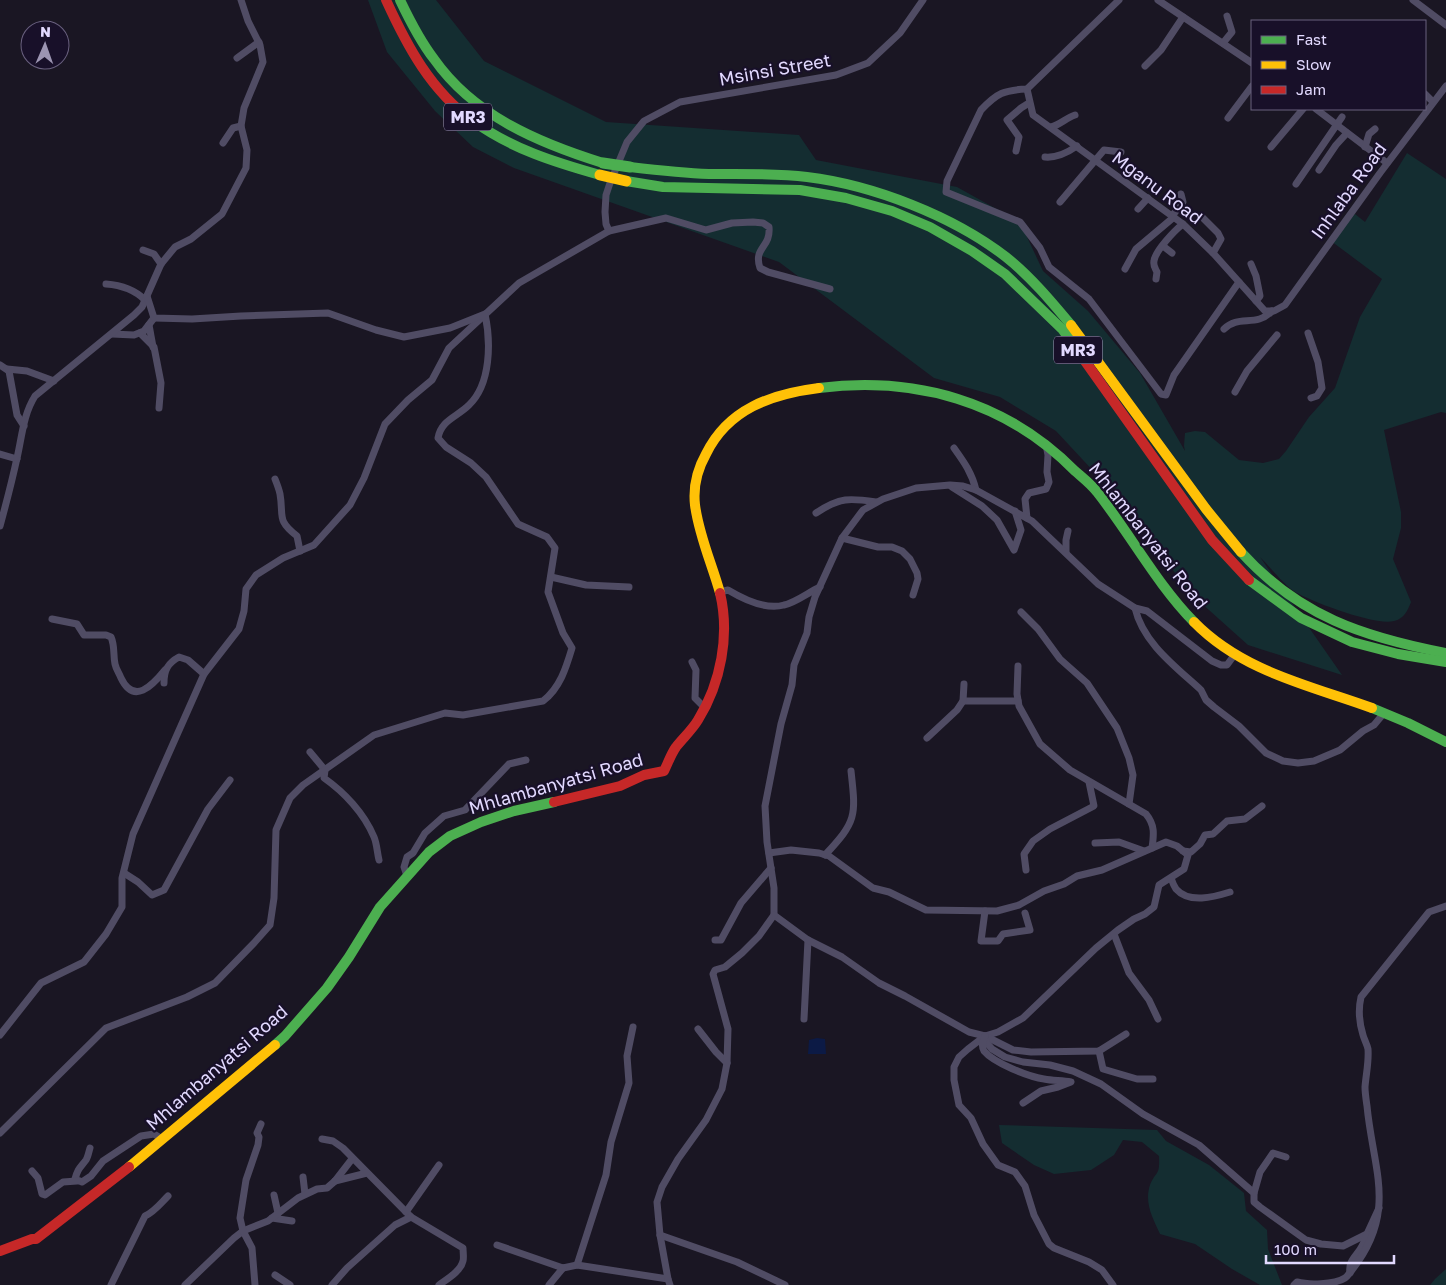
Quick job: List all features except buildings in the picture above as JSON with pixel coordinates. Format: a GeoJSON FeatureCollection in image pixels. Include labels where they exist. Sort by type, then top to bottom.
{"type":"FeatureCollection","features":[{"type":"Feature","properties":{"kind":"main road","name":"MR3"},"geometry":{"type":"LineString","coordinates":[[386,0],[401,33],[423,68],[447,99],[475,123],[511,144],[550,160],[600,175],[663,187],[800,190],[846,198],[892,211],[930,227],[972,251],[1005,274],[1063,330],[1212,540],[1251,582],[1301,618],[1352,642],[1398,654],[1446,662]]}},
{"type":"Feature","properties":{"kind":"main road","name":"MR3"},"geometry":{"type":"LineString","coordinates":[[400,0],[419,40],[439,68],[458,88],[482,108],[513,128],[545,144],[603,163],[630,167],[675,172],[808,178],[859,186],[902,200],[948,222],[992,247],[1023,273],[1068,320],[1235,547],[1275,586],[1311,610],[1360,632],[1402,645],[1446,653]]}},
{"type":"Feature","properties":{"kind":"main road","name":"Mhlambanyatsi Road"},"geometry":{"type":"LineString","coordinates":[[0,1251],[36,1239],[88,1201],[285,1036],[327,988],[380,907],[429,852],[450,836],[481,822],[514,811],[620,786],[644,775],[664,771],[675,748],[692,730],[704,708],[718,670],[723,647],[724,626],[720,592],[696,514],[697,476],[714,437],[731,420],[760,402],[793,392],[830,387],[876,386],[923,390],[951,396],[980,405],[1009,418],[1046,444],[1095,490],[1154,574],[1192,622],[1235,654],[1280,677],[1384,712],[1446,742]]}},
{"type":"Feature","properties":{"kind":"street"},"geometry":{"type":"LineString","coordinates":[[0,526],[30,404],[36,396],[142,307],[161,264],[175,247],[191,238],[222,214],[246,168],[247,150],[241,126],[244,108],[263,62],[259,42],[248,22],[241,0]]}},
{"type":"Feature","properties":{"kind":"street","name":"Msinsi Street"},"geometry":{"type":"LineString","coordinates":[[610,231],[606,224],[606,195],[627,142],[644,121],[680,102],[836,75],[868,63],[900,33],[923,0]]}},
{"type":"Feature","properties":{"kind":"street"},"geometry":{"type":"LineString","coordinates":[[1119,0],[1027,89],[1006,90],[989,101],[982,110],[946,181],[946,192],[1020,222],[1040,248],[1049,267],[1089,299],[1161,394],[1166,395],[1174,375],[1239,282]]}},
{"type":"Feature","properties":{"kind":"street"},"geometry":{"type":"LineString","coordinates":[[1158,0],[1251,62]]}},
{"type":"Feature","properties":{"kind":"street"},"geometry":{"type":"LineString","coordinates":[[1413,0],[1446,25]]}},
{"type":"Feature","properties":{"kind":"street"},"geometry":{"type":"LineString","coordinates":[[1223,43],[1232,32],[1227,16]]}},
{"type":"Feature","properties":{"kind":"street"},"geometry":{"type":"LineString","coordinates":[[1145,66],[1161,50],[1183,17]]}},
{"type":"Feature","properties":{"kind":"street"},"geometry":{"type":"LineString","coordinates":[[237,58],[259,42]]}},
{"type":"Feature","properties":{"kind":"street","name":"Inhlaba Road"},"geometry":{"type":"LineString","coordinates":[[1224,329],[1231,323],[1260,320],[1285,305],[1446,86]]}},
{"type":"Feature","properties":{"kind":"street"},"geometry":{"type":"LineString","coordinates":[[1228,118],[1251,87]]}},
{"type":"Feature","properties":{"kind":"street"},"geometry":{"type":"LineString","coordinates":[[1016,151],[1019,137],[1007,120],[1029,103],[1027,89]]}},
{"type":"Feature","properties":{"kind":"street"},"geometry":{"type":"LineString","coordinates":[[1426,95],[1433,102]]}},
{"type":"Feature","properties":{"kind":"street","name":"Mganu Road"},"geometry":{"type":"LineString","coordinates":[[1029,103],[1033,114],[1183,224],[1213,253],[1265,311],[1273,311]]}},
{"type":"Feature","properties":{"kind":"street"},"geometry":{"type":"LineString","coordinates":[[1271,146],[1302,110]]}},
{"type":"Feature","properties":{"kind":"street"},"geometry":{"type":"LineString","coordinates":[[1317,110],[1387,164]]}},
{"type":"Feature","properties":{"kind":"street"},"geometry":{"type":"LineString","coordinates":[[1051,127],[1057,126],[1068,117],[1075,115]]}},
{"type":"Feature","properties":{"kind":"street"},"geometry":{"type":"LineString","coordinates":[[1296,184],[1342,117]]}},
{"type":"Feature","properties":{"kind":"street"},"geometry":{"type":"LineString","coordinates":[[223,143],[234,128],[241,126]]}},
{"type":"Feature","properties":{"kind":"street"},"geometry":{"type":"LineString","coordinates":[[1365,147],[1369,134],[1375,129]]}},
{"type":"Feature","properties":{"kind":"street"},"geometry":{"type":"LineString","coordinates":[[1319,170],[1336,145],[1348,133]]}},
{"type":"Feature","properties":{"kind":"street"},"geometry":{"type":"LineString","coordinates":[[1045,157],[1068,152],[1077,146]]}},
{"type":"Feature","properties":{"kind":"street"},"geometry":{"type":"LineString","coordinates":[[1060,202],[1063,196],[1104,150],[1121,152]]}},
{"type":"Feature","properties":{"kind":"street"},"geometry":{"type":"LineString","coordinates":[[1125,269],[1136,249],[1173,217],[1183,202],[1181,194]]}},
{"type":"Feature","properties":{"kind":"street"},"geometry":{"type":"LineString","coordinates":[[1138,209],[1148,198]]}},
{"type":"Feature","properties":{"kind":"street"},"geometry":{"type":"LineString","coordinates":[[1201,216],[1218,233],[1221,239],[1213,253]]}},
{"type":"Feature","properties":{"kind":"street"},"geometry":{"type":"LineString","coordinates":[[0,1035],[42,983],[84,962],[106,934],[122,908],[124,873],[133,834],[204,674],[238,629],[244,611],[246,589],[256,575],[283,558],[314,545],[350,505],[364,478],[385,424],[408,400],[432,380],[449,348],[519,283],[610,231],[666,218],[706,230],[732,223],[763,223],[769,227],[769,238],[758,254],[757,261],[760,268],[830,289]]}},
{"type":"Feature","properties":{"kind":"street"},"geometry":{"type":"LineString","coordinates":[[1156,279],[1157,272],[1154,260],[1163,246],[1183,224]]}},
{"type":"Feature","properties":{"kind":"street"},"geometry":{"type":"LineString","coordinates":[[1163,246],[1172,253]]}},
{"type":"Feature","properties":{"kind":"street"},"geometry":{"type":"LineString","coordinates":[[143,250],[154,254],[161,264]]}},
{"type":"Feature","properties":{"kind":"street"},"geometry":{"type":"LineString","coordinates":[[1251,264],[1259,287],[1260,296],[1256,301]]}},
{"type":"Feature","properties":{"kind":"street"},"geometry":{"type":"LineString","coordinates":[[106,284],[114,284],[132,290],[146,298],[154,318]]}},
{"type":"Feature","properties":{"kind":"street"},"geometry":{"type":"LineString","coordinates":[[154,318],[192,319],[328,313],[376,330],[404,336],[450,328],[485,314]]}},
{"type":"Feature","properties":{"kind":"street"},"geometry":{"type":"LineString","coordinates":[[0,1133],[106,1028],[187,997],[215,983],[270,925],[274,898],[276,830],[290,798],[296,791],[374,735],[445,714],[463,714],[543,701],[552,693],[566,669],[572,648],[563,633],[548,592],[555,548],[547,537],[518,524],[486,477],[471,463],[446,448],[438,438],[439,430],[443,424],[470,405],[485,380],[490,340],[485,314]]}},
{"type":"Feature","properties":{"kind":"street"},"geometry":{"type":"LineString","coordinates":[[112,334],[134,335],[140,333],[144,331],[154,318]]}},
{"type":"Feature","properties":{"kind":"street"},"geometry":{"type":"LineString","coordinates":[[149,325],[161,383],[158,408]]}},
{"type":"Feature","properties":{"kind":"street"},"geometry":{"type":"LineString","coordinates":[[140,333],[154,347]]}},
{"type":"Feature","properties":{"kind":"street"},"geometry":{"type":"LineString","coordinates":[[1308,333],[1318,362],[1322,388],[1317,396],[1311,398]]}},
{"type":"Feature","properties":{"kind":"street"},"geometry":{"type":"LineString","coordinates":[[1235,392],[1247,372],[1277,335]]}},
{"type":"Feature","properties":{"kind":"street"},"geometry":{"type":"LineString","coordinates":[[3,367],[27,371],[54,381]]}},
{"type":"Feature","properties":{"kind":"street"},"geometry":{"type":"LineString","coordinates":[[3,367],[10,371],[17,415],[24,426]]}},
{"type":"Feature","properties":{"kind":"street"},"geometry":{"type":"LineString","coordinates":[[1027,518],[1025,499],[1029,493],[1046,489],[1049,482],[1046,444]]}},
{"type":"Feature","properties":{"kind":"street"},"geometry":{"type":"LineString","coordinates":[[954,448],[969,469],[974,479],[976,490]]}},
{"type":"Feature","properties":{"kind":"street"},"geometry":{"type":"LineString","coordinates":[[0,454],[17,459]]}},
{"type":"Feature","properties":{"kind":"street"},"geometry":{"type":"LineString","coordinates":[[275,479],[280,495],[281,514],[288,529],[297,536],[300,551]]}},
{"type":"Feature","properties":{"kind":"street"},"geometry":{"type":"LineString","coordinates":[[950,485],[982,506],[997,520],[1014,550],[1022,530],[1015,511]]}},
{"type":"Feature","properties":{"kind":"street"},"geometry":{"type":"LineString","coordinates":[[497,1245],[563,1268],[577,1265],[669,1282],[660,1235],[657,1202],[662,1187],[706,1120],[722,1089],[727,1063],[728,1029],[713,974],[715,970],[725,967],[742,953],[774,915],[774,888],[769,853],[766,806],[781,724],[792,685],[794,666],[807,633],[809,617],[820,587],[842,538],[863,510],[876,502],[916,488],[950,485],[976,490],[1027,518],[1066,552],[1098,584],[1135,608],[1146,611],[1212,661],[1221,665],[1227,665],[1235,654]]}},
{"type":"Feature","properties":{"kind":"street"},"geometry":{"type":"LineString","coordinates":[[816,513],[830,504],[850,499],[876,502]]}},
{"type":"Feature","properties":{"kind":"street"},"geometry":{"type":"LineString","coordinates":[[1066,552],[1068,531]]}},
{"type":"Feature","properties":{"kind":"street"},"geometry":{"type":"LineString","coordinates":[[842,538],[878,547],[892,547],[902,551],[910,559],[917,572],[918,579],[913,595]]}},
{"type":"Feature","properties":{"kind":"street"},"geometry":{"type":"LineString","coordinates":[[551,577],[586,585],[629,587]]}},
{"type":"Feature","properties":{"kind":"street"},"geometry":{"type":"LineString","coordinates":[[720,592],[728,590],[740,598],[757,603],[784,605],[820,587]]}},
{"type":"Feature","properties":{"kind":"street"},"geometry":{"type":"LineString","coordinates":[[1135,608],[1137,619],[1148,639],[1201,690],[1206,700],[1254,740],[1266,753],[1283,761],[1298,763],[1314,761],[1340,750],[1363,731],[1374,725],[1384,712]]}},
{"type":"Feature","properties":{"kind":"street"},"geometry":{"type":"LineString","coordinates":[[1021,612],[1038,629],[1060,659],[1087,683],[1117,728],[1129,758],[1133,776],[1129,804]]}},
{"type":"Feature","properties":{"kind":"street"},"geometry":{"type":"LineString","coordinates":[[52,619],[77,624],[84,635],[106,634],[111,637],[115,646],[117,669],[125,686],[130,691],[138,692],[147,688],[156,681],[171,662],[179,657],[188,660],[204,674]]}},
{"type":"Feature","properties":{"kind":"street"},"geometry":{"type":"LineString","coordinates":[[692,662],[696,670],[695,698],[704,708]]}},
{"type":"Feature","properties":{"kind":"street"},"geometry":{"type":"LineString","coordinates":[[1018,666],[1018,701],[1040,744],[1070,770],[1146,814],[1153,822],[1154,837],[1152,848]]}},
{"type":"Feature","properties":{"kind":"street"},"geometry":{"type":"LineString","coordinates":[[164,683],[165,670]]}},
{"type":"Feature","properties":{"kind":"street"},"geometry":{"type":"LineString","coordinates":[[928,738],[957,710],[963,701],[964,684]]}},
{"type":"Feature","properties":{"kind":"street"},"geometry":{"type":"LineString","coordinates":[[963,701],[1018,701]]}},
{"type":"Feature","properties":{"kind":"street"},"geometry":{"type":"LineString","coordinates":[[310,752],[325,770],[324,778],[350,801],[364,818],[374,838],[379,860]]}},
{"type":"Feature","properties":{"kind":"street"},"geometry":{"type":"LineString","coordinates":[[407,876],[404,867],[407,857],[413,853],[425,833],[444,816],[465,810],[509,764],[526,760]]}},
{"type":"Feature","properties":{"kind":"street"},"geometry":{"type":"LineString","coordinates":[[825,855],[846,831],[854,814],[851,771]]}},
{"type":"Feature","properties":{"kind":"street"},"geometry":{"type":"LineString","coordinates":[[124,873],[138,882],[152,895],[164,890],[208,809],[230,780]]}},
{"type":"Feature","properties":{"kind":"street"},"geometry":{"type":"LineString","coordinates":[[1026,870],[1024,854],[1033,841],[1050,829],[1094,806],[1089,782]]}},
{"type":"Feature","properties":{"kind":"street"},"geometry":{"type":"LineString","coordinates":[[1182,851],[1191,852],[1200,844],[1205,835],[1213,834],[1227,821],[1245,819],[1262,806]]}},
{"type":"Feature","properties":{"kind":"street"},"geometry":{"type":"LineString","coordinates":[[1095,843],[1119,842],[1144,851]]}},
{"type":"Feature","properties":{"kind":"street"},"geometry":{"type":"LineString","coordinates":[[769,853],[791,850],[825,855],[873,888],[889,892],[926,910],[985,911],[997,911],[1019,905],[1077,876],[1102,870],[1166,842],[1177,846],[1188,856],[1184,869],[1159,885],[1154,907],[1114,934],[1073,968],[1023,1018],[998,1032],[985,1036],[959,1057],[954,1067],[958,1105],[971,1118],[983,1144],[998,1165],[1015,1172],[1020,1179],[1030,1200],[1034,1215],[1049,1244],[1102,1270],[1113,1285]]}},
{"type":"Feature","properties":{"kind":"street"},"geometry":{"type":"LineString","coordinates":[[715,940],[721,940],[741,903],[771,868]]}},
{"type":"Feature","properties":{"kind":"street"},"geometry":{"type":"LineString","coordinates":[[1171,878],[1176,889],[1186,896],[1196,898],[1230,892]]}},
{"type":"Feature","properties":{"kind":"street"},"geometry":{"type":"LineString","coordinates":[[1294,1285],[1297,1282],[1305,1285],[1336,1282],[1346,1278],[1366,1250],[1378,1222],[1380,1186],[1368,1117],[1365,1087],[1369,1062],[1367,1046],[1359,1021],[1358,1008],[1361,997],[1429,912],[1446,906]]}},
{"type":"Feature","properties":{"kind":"street"},"geometry":{"type":"LineString","coordinates":[[985,911],[981,941],[998,941],[1002,934],[1030,930],[1024,913]]}},
{"type":"Feature","properties":{"kind":"street"},"geometry":{"type":"LineString","coordinates":[[774,915],[808,940],[842,957],[879,983],[969,1032],[985,1036],[1013,1050],[1031,1052],[1099,1051],[1126,1034]]}},
{"type":"Feature","properties":{"kind":"street"},"geometry":{"type":"LineString","coordinates":[[1114,934],[1129,973],[1148,1000],[1158,1019]]}},
{"type":"Feature","properties":{"kind":"street"},"geometry":{"type":"LineString","coordinates":[[804,1019],[808,940]]}},
{"type":"Feature","properties":{"kind":"street"},"geometry":{"type":"LineString","coordinates":[[577,1265],[606,1175],[613,1136],[629,1083],[627,1056],[633,1027]]}},
{"type":"Feature","properties":{"kind":"street"},"geometry":{"type":"LineString","coordinates":[[698,1030],[727,1063]]}},
{"type":"Feature","properties":{"kind":"street"},"geometry":{"type":"LineString","coordinates":[[985,1036],[982,1044],[984,1050],[997,1061],[1028,1076],[1044,1079],[1061,1079],[1071,1082],[1041,1091],[1023,1103]]}},
{"type":"Feature","properties":{"kind":"street"},"geometry":{"type":"LineString","coordinates":[[985,1036],[986,1042],[992,1049],[1005,1057],[1072,1071],[1101,1084],[1143,1114],[1199,1145],[1254,1193]]}},
{"type":"Feature","properties":{"kind":"street"},"geometry":{"type":"LineString","coordinates":[[1099,1051],[1103,1069],[1137,1078],[1153,1079]]}},
{"type":"Feature","properties":{"kind":"street"},"geometry":{"type":"LineString","coordinates":[[256,1285],[252,1248],[243,1231],[240,1218],[246,1180],[258,1145],[258,1133],[261,1124]]}},
{"type":"Feature","properties":{"kind":"street"},"geometry":{"type":"LineString","coordinates":[[32,1171],[38,1178],[42,1194],[45,1196],[63,1182],[82,1182],[86,1180],[103,1161],[141,1136],[154,1134],[162,1139]]}},
{"type":"Feature","properties":{"kind":"street"},"geometry":{"type":"LineString","coordinates":[[322,1139],[333,1141],[343,1148],[352,1160],[409,1214],[463,1248],[464,1260],[462,1264],[457,1271],[439,1285]]}},
{"type":"Feature","properties":{"kind":"street"},"geometry":{"type":"LineString","coordinates":[[77,1181],[75,1178],[82,1164],[87,1160],[90,1148]]}},
{"type":"Feature","properties":{"kind":"street"},"geometry":{"type":"LineString","coordinates":[[1286,1157],[1273,1152],[1260,1172],[1254,1193],[1254,1202],[1306,1240],[1321,1244],[1343,1246],[1367,1234]]}},
{"type":"Feature","properties":{"kind":"street"},"geometry":{"type":"LineString","coordinates":[[185,1285],[243,1231],[275,1215],[305,1194],[317,1189],[327,1188],[352,1160]]}},
{"type":"Feature","properties":{"kind":"street"},"geometry":{"type":"LineString","coordinates":[[332,1285],[347,1268],[409,1214],[439,1165]]}},
{"type":"Feature","properties":{"kind":"street"},"geometry":{"type":"LineString","coordinates":[[335,1181],[367,1173]]}},
{"type":"Feature","properties":{"kind":"street"},"geometry":{"type":"LineString","coordinates":[[303,1177],[305,1194]]}},
{"type":"Feature","properties":{"kind":"street"},"geometry":{"type":"LineString","coordinates":[[274,1195],[275,1215]]}},
{"type":"Feature","properties":{"kind":"street"},"geometry":{"type":"LineString","coordinates":[[111,1285],[145,1216],[152,1213],[168,1196]]}},
{"type":"Feature","properties":{"kind":"street"},"geometry":{"type":"LineString","coordinates":[[1350,1273],[1349,1267],[1353,1258],[1362,1247],[1379,1208]]}},
{"type":"Feature","properties":{"kind":"street"},"geometry":{"type":"LineString","coordinates":[[275,1215],[292,1221]]}},
{"type":"Feature","properties":{"kind":"street"},"geometry":{"type":"LineString","coordinates":[[660,1235],[737,1262],[785,1285]]}},
{"type":"Feature","properties":{"kind":"street"},"geometry":{"type":"LineString","coordinates":[[549,1285],[563,1268]]}},
{"type":"Feature","properties":{"kind":"street"},"geometry":{"type":"LineString","coordinates":[[275,1275],[290,1285]]}},
{"type":"Feature","properties":{"kind":"green space"},"geometry":{"type":"Polygon","coordinates":[[[368,0],[436,0],[484,61],[606,122],[799,135],[816,160],[957,187],[1020,222],[1043,271],[1088,311],[1140,373],[1185,451],[1185,433],[1205,432],[1239,460],[1263,463],[1279,459],[1309,417],[1335,388],[1360,317],[1382,279],[1331,241],[1355,214],[1365,222],[1407,153],[1446,179],[1446,413],[1441,412],[1384,430],[1401,512],[1401,528],[1393,559],[1411,602],[1407,611],[1397,620],[1385,622],[1359,617],[1329,607],[1295,592],[1260,557],[1342,675],[1248,645],[1190,593],[1123,503],[1056,431],[1000,397],[934,378],[779,262],[514,168],[473,147],[435,111],[387,52],[368,0]]]}},
{"type":"Feature","properties":{"kind":"green space"},"geometry":{"type":"Polygon","coordinates":[[[999,1125],[1157,1130],[1166,1141],[1209,1165],[1244,1193],[1246,1211],[1267,1230],[1268,1249],[1282,1285],[1260,1285],[1195,1244],[1160,1234],[1150,1211],[1148,1198],[1150,1185],[1158,1170],[1159,1156],[1142,1142],[1123,1140],[1114,1155],[1091,1170],[1054,1174],[1034,1165],[1002,1143],[999,1125]]]}},
{"type":"Feature","properties":{"kind":"green space"},"geometry":{"type":"Polygon","coordinates":[[[1446,1269],[1446,1285],[1430,1285],[1435,1279],[1446,1269]]]}},
{"type":"Feature","properties":{"kind":"water"},"geometry":{"type":"Polygon","coordinates":[[[825,1039],[826,1054],[808,1054],[809,1040],[825,1039]]]}},
{"type":"Feature","properties":{"kind":"traffic: fast"},"geometry":{"type":"LineString","coordinates":[[400,0],[429,52],[450,79],[468,96],[488,112],[509,125],[555,146],[603,163]]}},
{"type":"Feature","properties":{"kind":"traffic: fast"},"geometry":{"type":"LineString","coordinates":[[473,121],[488,131],[534,154],[600,175]]}},
{"type":"Feature","properties":{"kind":"traffic: fast"},"geometry":{"type":"LineString","coordinates":[[603,163],[630,167]]}},
{"type":"Feature","properties":{"kind":"traffic: fast"},"geometry":{"type":"LineString","coordinates":[[630,167],[699,174],[771,174],[807,177],[832,181],[885,195],[937,216],[985,242],[1023,272],[1071,325]]}},
{"type":"Feature","properties":{"kind":"traffic: fast"},"geometry":{"type":"LineString","coordinates":[[626,181],[663,187],[800,190],[846,198],[892,211],[930,227],[972,251],[1005,274],[1063,330],[1075,347]]}},
{"type":"Feature","properties":{"kind":"traffic: fast"},"geometry":{"type":"LineString","coordinates":[[819,388],[855,385],[890,386],[924,391],[957,399],[989,411],[1019,427],[1048,447],[1095,489],[1156,575],[1194,622]]}},
{"type":"Feature","properties":{"kind":"traffic: fast"},"geometry":{"type":"LineString","coordinates":[[1241,552],[1286,593],[1309,608],[1360,631],[1416,647],[1446,653]]}},
{"type":"Feature","properties":{"kind":"traffic: fast"},"geometry":{"type":"LineString","coordinates":[[1249,580],[1301,618],[1352,642],[1398,654],[1446,662]]}},
{"type":"Feature","properties":{"kind":"traffic: fast"},"geometry":{"type":"LineString","coordinates":[[1372,708],[1446,742]]}},
{"type":"Feature","properties":{"kind":"traffic: fast"},"geometry":{"type":"LineString","coordinates":[[275,1045],[327,988],[380,907],[429,852],[450,836],[481,822],[514,811],[554,802]]}},
{"type":"Feature","properties":{"kind":"traffic: slow"},"geometry":{"type":"LineString","coordinates":[[600,175],[626,181]]}},
{"type":"Feature","properties":{"kind":"traffic: slow"},"geometry":{"type":"LineString","coordinates":[[1071,325],[1206,509],[1241,552]]}},
{"type":"Feature","properties":{"kind":"traffic: slow"},"geometry":{"type":"LineString","coordinates":[[720,593],[703,539],[695,505],[695,485],[703,460],[715,438],[726,426],[753,406],[784,395],[819,388]]}},
{"type":"Feature","properties":{"kind":"traffic: slow"},"geometry":{"type":"LineString","coordinates":[[1194,622],[1213,639],[1255,665],[1301,684],[1372,708]]}},
{"type":"Feature","properties":{"kind":"traffic: slow"},"geometry":{"type":"LineString","coordinates":[[129,1167],[275,1045]]}},
{"type":"Feature","properties":{"kind":"traffic: jam"},"geometry":{"type":"LineString","coordinates":[[386,0],[412,51],[433,82],[458,109],[473,121]]}},
{"type":"Feature","properties":{"kind":"traffic: jam"},"geometry":{"type":"LineString","coordinates":[[1075,347],[1212,540],[1249,580]]}},
{"type":"Feature","properties":{"kind":"traffic: jam"},"geometry":{"type":"LineString","coordinates":[[554,802],[620,786],[644,775],[664,771],[676,747],[693,727],[706,706],[718,675],[724,625],[720,593]]}},
{"type":"Feature","properties":{"kind":"traffic: jam"},"geometry":{"type":"LineString","coordinates":[[0,1251],[36,1239],[129,1167]]}}]}
